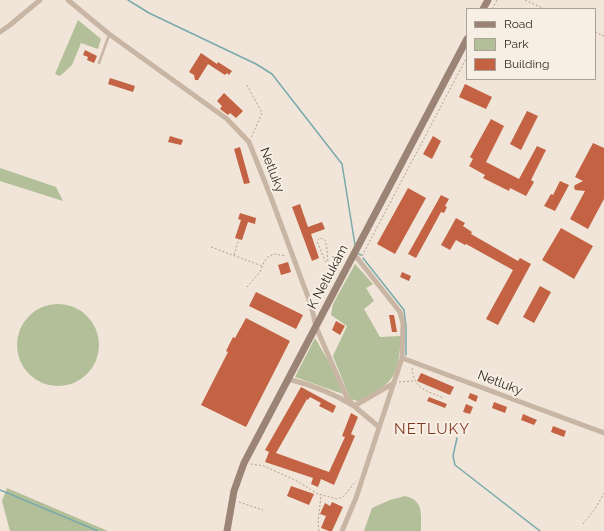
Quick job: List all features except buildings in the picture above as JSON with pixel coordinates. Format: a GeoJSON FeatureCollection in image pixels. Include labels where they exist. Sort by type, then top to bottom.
{"type":"FeatureCollection","features":[{"type":"Feature","properties":{"kind":"street"},"geometry":{"type":"LineString","coordinates":[[0,32],[40,0]]}},
{"type":"Feature","properties":{"kind":"street","name":"Netluky"},"geometry":{"type":"LineString","coordinates":[[68,0],[109,34],[227,119],[249,142],[270,193],[311,305],[316,327],[347,398],[379,428]]}},
{"type":"Feature","properties":{"kind":"street","name":"K Netlukám"},"geometry":{"type":"LineString","coordinates":[[227,531],[232,499],[244,463],[466,41]]}},
{"type":"Feature","properties":{"kind":"street"},"geometry":{"type":"LineString","coordinates":[[342,531],[356,498],[402,358],[403,322],[400,312],[354,254]]}},
{"type":"Feature","properties":{"kind":"street","name":"Netluky"},"geometry":{"type":"LineString","coordinates":[[402,358],[604,433]]}},
{"type":"Feature","properties":{"kind":"street","name":"Netluky"},"geometry":{"type":"LineString","coordinates":[[288,379],[311,385],[338,396],[354,406]]}},
{"type":"Feature","properties":{"kind":"street"},"geometry":{"type":"LineString","coordinates":[[354,406],[394,383]]}},
{"type":"Feature","properties":{"kind":"lane"},"geometry":{"type":"LineString","coordinates":[[99,64],[109,34]]}},
{"type":"Feature","properties":{"kind":"path"},"geometry":{"type":"LineString","coordinates":[[525,0],[543,8]]}},
{"type":"Feature","properties":{"kind":"path"},"geometry":{"type":"LineString","coordinates":[[360,260],[466,59]]}},
{"type":"Feature","properties":{"kind":"path"},"geometry":{"type":"LineString","coordinates":[[248,84],[262,113],[249,142]]}},
{"type":"Feature","properties":{"kind":"path"},"geometry":{"type":"LineString","coordinates":[[311,305],[326,278],[327,266],[326,244],[325,240],[320,238],[317,242],[327,266]]}},
{"type":"Feature","properties":{"kind":"path"},"geometry":{"type":"LineString","coordinates":[[234,255],[239,239]]}},
{"type":"Feature","properties":{"kind":"path"},"geometry":{"type":"LineString","coordinates":[[211,247],[263,266]]}},
{"type":"Feature","properties":{"kind":"path"},"geometry":{"type":"LineString","coordinates":[[247,287],[260,272],[268,257],[274,254],[285,256],[294,260]]}},
{"type":"Feature","properties":{"kind":"path"},"geometry":{"type":"LineString","coordinates":[[412,361],[414,381],[418,387],[443,398]]}},
{"type":"Feature","properties":{"kind":"path"},"geometry":{"type":"LineString","coordinates":[[394,383],[414,381]]}},
{"type":"Feature","properties":{"kind":"path"},"geometry":{"type":"LineString","coordinates":[[244,463],[264,466],[297,481],[321,495],[337,499],[343,496],[363,473]]}},
{"type":"Feature","properties":{"kind":"path"},"geometry":{"type":"LineString","coordinates":[[583,524],[595,509],[604,493]]}},
{"type":"Feature","properties":{"kind":"path"},"geometry":{"type":"LineString","coordinates":[[319,531],[318,522],[321,495]]}},
{"type":"Feature","properties":{"kind":"path"},"geometry":{"type":"LineString","coordinates":[[232,499],[263,510]]}},
{"type":"Feature","properties":{"kind":"green space"},"geometry":{"type":"Polygon","coordinates":[[[78,20],[101,39],[98,49],[81,43],[72,65],[60,76],[55,74],[78,20]]]}},
{"type":"Feature","properties":{"kind":"green space"},"geometry":{"type":"Polygon","coordinates":[[[0,168],[56,187],[63,201],[0,181],[0,168]]]}},
{"type":"Feature","properties":{"kind":"green space"},"geometry":{"type":"Polygon","coordinates":[[[355,264],[373,284],[366,288],[374,301],[364,309],[380,337],[401,336],[398,361],[396,370],[392,377],[380,389],[358,401],[350,399],[333,356],[347,326],[331,315],[333,304],[355,264]]]}},
{"type":"Feature","properties":{"kind":"green space"},"geometry":{"type":"Polygon","coordinates":[[[50,304],[66,304],[81,311],[92,322],[99,337],[99,353],[96,361],[87,374],[74,383],[66,386],[50,386],[35,379],[24,368],[17,353],[17,337],[24,322],[35,311],[50,304]]]}},
{"type":"Feature","properties":{"kind":"green space"},"geometry":{"type":"Polygon","coordinates":[[[315,338],[330,364],[343,394],[295,377],[315,338]]]}},
{"type":"Feature","properties":{"kind":"green space"},"geometry":{"type":"Polygon","coordinates":[[[7,488],[108,531],[10,531],[2,501],[7,488]]]}},
{"type":"Feature","properties":{"kind":"green space"},"geometry":{"type":"Polygon","coordinates":[[[405,496],[416,501],[420,509],[421,531],[364,531],[372,508],[390,500],[405,496]]]}},
{"type":"Feature","properties":{"kind":"waterway"},"geometry":{"type":"LineString","coordinates":[[128,0],[149,13],[256,64],[272,74],[342,164],[355,245]]}},
{"type":"Feature","properties":{"kind":"waterway"},"geometry":{"type":"LineString","coordinates":[[363,258],[404,310],[406,326],[406,355]]}},
{"type":"Feature","properties":{"kind":"waterway"},"geometry":{"type":"LineString","coordinates":[[457,438],[453,456],[455,465],[540,531]]}},
{"type":"Feature","properties":{"kind":"waterway"},"geometry":{"type":"LineString","coordinates":[[0,490],[98,531]]}},
{"type":"Feature","properties":{"kind":"district","name":"NETLUKY"},"geometry":{"type":"Point","coordinates":[432,429]}}]}
